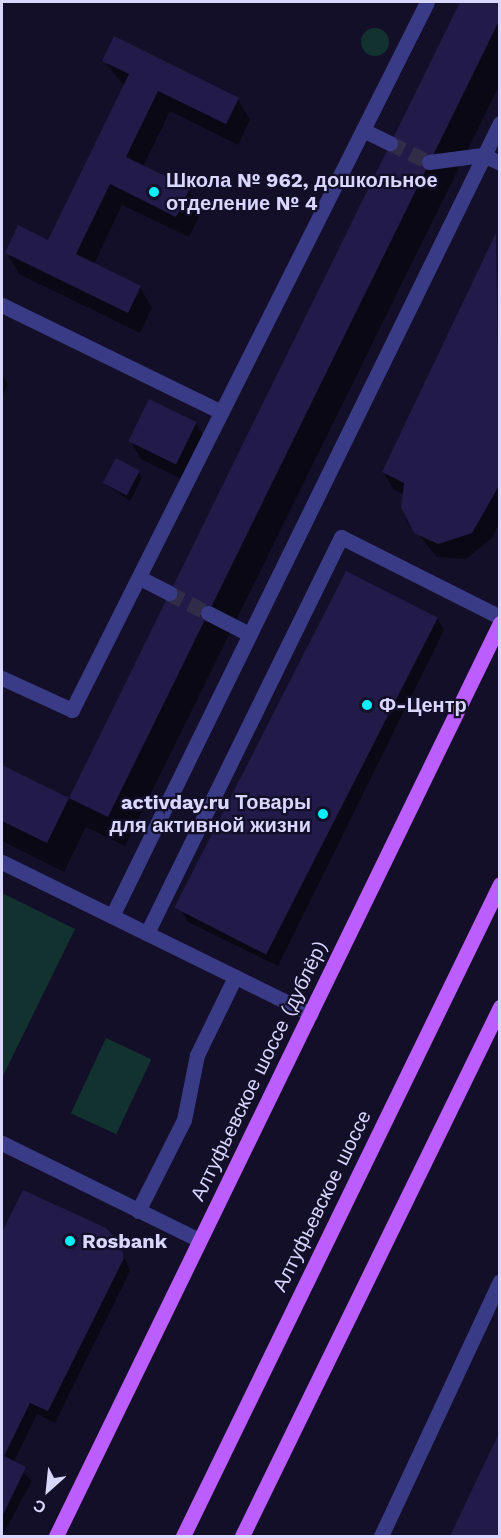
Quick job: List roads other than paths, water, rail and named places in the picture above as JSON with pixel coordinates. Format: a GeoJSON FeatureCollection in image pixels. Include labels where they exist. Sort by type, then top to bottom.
{"type":"FeatureCollection","features":[{"type":"Feature","properties":{"kind":"main road","name":"Алтуфьевское шоссе (дублёр)"},"geometry":{"type":"LineString","coordinates":[[56,1536],[500,624]]}},
{"type":"Feature","properties":{"kind":"main road","name":"Алтуфьевское шоссе"},"geometry":{"type":"LineString","coordinates":[[183,1536],[500,884]]}},
{"type":"Feature","properties":{"kind":"main road"},"geometry":{"type":"LineString","coordinates":[[242,1536],[500,1007]]}},
{"type":"Feature","properties":{"kind":"street"},"geometry":{"type":"LineString","coordinates":[[2,678],[72,710],[427,2]]}},
{"type":"Feature","properties":{"kind":"street"},"geometry":{"type":"LineString","coordinates":[[112,916],[500,123]]}},
{"type":"Feature","properties":{"kind":"street"},"geometry":{"type":"LineString","coordinates":[[363,130],[390,143]]}},
{"type":"Feature","properties":{"kind":"street"},"geometry":{"type":"LineString","coordinates":[[429,162],[483,155],[500,163]]}},
{"type":"Feature","properties":{"kind":"street"},"geometry":{"type":"LineString","coordinates":[[2,305],[221,412]]}},
{"type":"Feature","properties":{"kind":"street"},"geometry":{"type":"LineString","coordinates":[[147,933],[341,537],[500,617]]}},
{"type":"Feature","properties":{"kind":"street"},"geometry":{"type":"LineString","coordinates":[[140,578],[169,593]]}},
{"type":"Feature","properties":{"kind":"street"},"geometry":{"type":"LineString","coordinates":[[208,613],[249,634]]}},
{"type":"Feature","properties":{"kind":"street"},"geometry":{"type":"LineString","coordinates":[[2,862],[311,1014]]}},
{"type":"Feature","properties":{"kind":"street"},"geometry":{"type":"LineString","coordinates":[[138,1211],[184,1120],[197,1055],[235,977]]}},
{"type":"Feature","properties":{"kind":"street"},"geometry":{"type":"LineString","coordinates":[[2,1143],[199,1240]]}},
{"type":"Feature","properties":{"kind":"street"},"geometry":{"type":"LineString","coordinates":[[381,1536],[500,1281]]}},
{"type":"Feature","properties":{"kind":"tunnel"},"geometry":{"type":"LineString","coordinates":[[390,143],[429,162]]}},
{"type":"Feature","properties":{"kind":"tunnel"},"geometry":{"type":"LineString","coordinates":[[169,593],[208,613]]}},
{"type":"Feature","properties":{"kind":"place","name":"Школа № 962, дошкольное отделение № 4"},"geometry":{"type":"Point","coordinates":[154,192]}},
{"type":"Feature","properties":{"kind":"place","name":"Ф-Центр"},"geometry":{"type":"Point","coordinates":[367,705]}},
{"type":"Feature","properties":{"kind":"place","name":"activday.ru Товары для активной жизни"},"geometry":{"type":"Point","coordinates":[323,814]}},
{"type":"Feature","properties":{"kind":"place","name":"Rosbank"},"geometry":{"type":"Point","coordinates":[70,1241]}}]}
